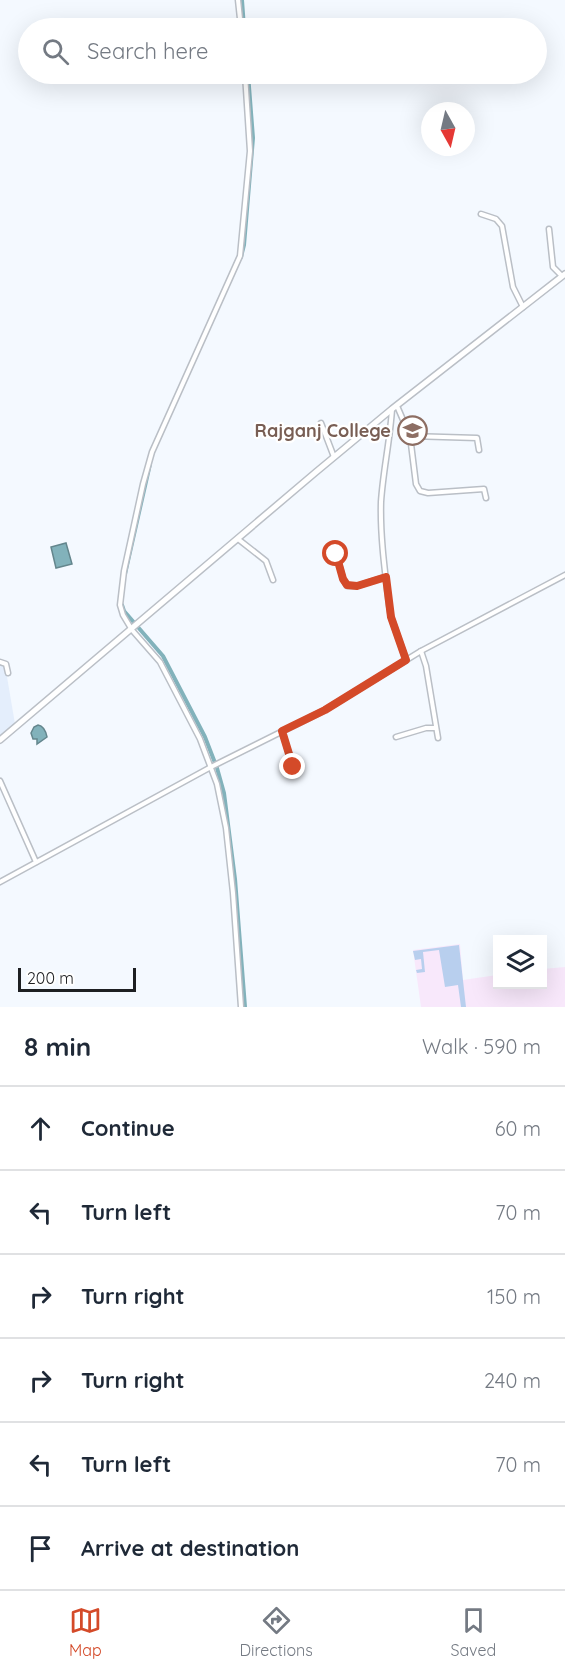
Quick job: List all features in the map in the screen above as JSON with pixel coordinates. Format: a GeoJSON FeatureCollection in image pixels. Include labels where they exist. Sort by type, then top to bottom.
{"type":"FeatureCollection","features":[{"type":"Feature","properties":{"kind":"street"},"geometry":{"type":"LineString","coordinates":[[238,0],[240,18]]}},
{"type":"Feature","properties":{"kind":"street"},"geometry":{"type":"LineString","coordinates":[[241,1007],[226,828],[214,765],[160,662],[121,610],[119,600],[142,484],[152,452],[240,256],[250,151],[246,84]]}},
{"type":"Feature","properties":{"kind":"street"},"geometry":{"type":"LineString","coordinates":[[481,214],[496,219],[502,226],[512,282],[516,296],[523,307]]}},
{"type":"Feature","properties":{"kind":"street"},"geometry":{"type":"LineString","coordinates":[[0,740],[335,457],[564,275],[553,267],[549,229]]}},
{"type":"Feature","properties":{"kind":"street"},"geometry":{"type":"LineString","coordinates":[[395,408],[410,436],[416,484],[420,491],[428,493],[484,489],[486,498]]}},
{"type":"Feature","properties":{"kind":"street"},"geometry":{"type":"LineString","coordinates":[[395,408],[381,507],[391,617],[406,660]]}},
{"type":"Feature","properties":{"kind":"street"},"geometry":{"type":"LineString","coordinates":[[321,423],[335,457]]}},
{"type":"Feature","properties":{"kind":"street"},"geometry":{"type":"LineString","coordinates":[[410,436],[477,438],[479,450]]}},
{"type":"Feature","properties":{"kind":"street"},"geometry":{"type":"LineString","coordinates":[[237,538],[266,561],[273,580]]}},
{"type":"Feature","properties":{"kind":"street"},"geometry":{"type":"LineString","coordinates":[[336,554],[347,585],[357,586],[386,577]]}},
{"type":"Feature","properties":{"kind":"street"},"geometry":{"type":"LineString","coordinates":[[0,882],[214,765],[325,710],[421,651],[565,575]]}},
{"type":"Feature","properties":{"kind":"street"},"geometry":{"type":"LineString","coordinates":[[421,651],[426,666],[438,738]]}},
{"type":"Feature","properties":{"kind":"street"},"geometry":{"type":"LineString","coordinates":[[0,662],[6,664],[8,673]]}},
{"type":"Feature","properties":{"kind":"street"},"geometry":{"type":"LineString","coordinates":[[396,737],[426,728],[435,728]]}},
{"type":"Feature","properties":{"kind":"street"},"geometry":{"type":"LineString","coordinates":[[282,731],[293,767]]}},
{"type":"Feature","properties":{"kind":"street"},"geometry":{"type":"LineString","coordinates":[[0,781],[36,862]]}},
{"type":"Feature","properties":{"kind":"shaded area"},"geometry":{"type":"Polygon","coordinates":[[[66,543],[72,564],[56,568],[51,547],[66,543]]]}},
{"type":"Feature","properties":{"kind":"shaded area"},"geometry":{"type":"Polygon","coordinates":[[[0,664],[5,665],[15,724],[0,737],[0,664]]]}},
{"type":"Feature","properties":{"kind":"shaded area"},"geometry":{"type":"Polygon","coordinates":[[[38,725],[43,728],[47,737],[37,744],[37,739],[33,739],[31,733],[38,725]]]}},
{"type":"Feature","properties":{"kind":"shaded area"},"geometry":{"type":"Polygon","coordinates":[[[460,944],[463,980],[493,976],[493,989],[547,989],[547,969],[565,967],[565,1007],[421,1007],[413,950],[460,944]]]}},
{"type":"Feature","properties":{"kind":"shaded area"},"geometry":{"type":"Polygon","coordinates":[[[459,945],[466,1007],[461,1007],[458,985],[445,987],[439,950],[423,952],[425,972],[417,973],[416,970],[422,969],[421,959],[415,960],[413,951],[459,945]]]}},
{"type":"Feature","properties":{"kind":"waterway"},"geometry":{"type":"LineString","coordinates":[[242,0],[243,18]]}},
{"type":"Feature","properties":{"kind":"waterway"},"geometry":{"type":"LineString","coordinates":[[241,257],[253,138],[249,84]]}},
{"type":"Feature","properties":{"kind":"waterway"},"geometry":{"type":"LineString","coordinates":[[125,574],[150,464]]}},
{"type":"Feature","properties":{"kind":"waterway"},"geometry":{"type":"LineString","coordinates":[[122,605],[124,611],[163,656],[205,737],[217,768],[224,793],[235,879],[245,1007]]}},
{"type":"Feature","properties":{"kind":"place","name":"Rajganj College"},"geometry":{"type":"Point","coordinates":[412,430]}},
{"type":"Feature","properties":{"kind":"route"},"geometry":{"type":"LineString","coordinates":[[293,767],[282,731],[325,710],[406,660],[388,605],[386,577],[357,586],[347,585],[336,554]]}}]}
